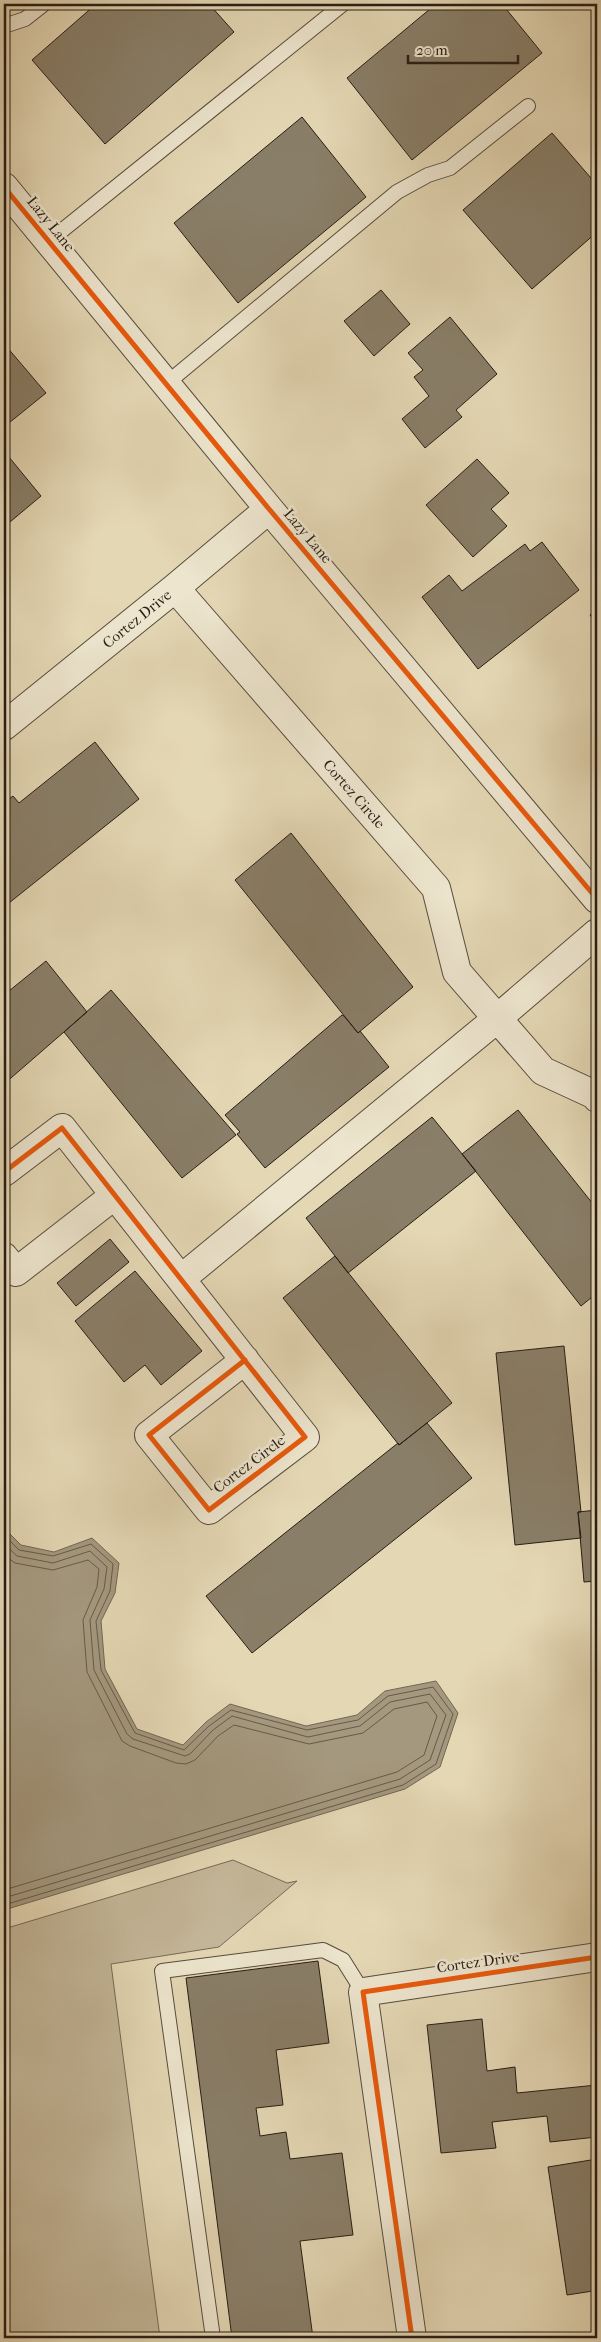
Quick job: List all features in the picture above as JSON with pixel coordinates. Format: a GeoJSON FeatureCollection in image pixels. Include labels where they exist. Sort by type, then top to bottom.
{"type":"FeatureCollection","features":[{"type":"Feature","properties":{"kind":"street","name":"Lazy Lane"},"geometry":{"type":"LineString","coordinates":[[4,187],[268,509],[597,899]]}},
{"type":"Feature","properties":{"kind":"street","name":"Cortez Drive"},"geometry":{"type":"LineString","coordinates":[[4,726],[175,588],[268,509]]}},
{"type":"Feature","properties":{"kind":"street","name":"Cortez Circle"},"geometry":{"type":"LineString","coordinates":[[175,588],[436,888],[457,972],[499,1017]]}},
{"type":"Feature","properties":{"kind":"street"},"geometry":{"type":"LineString","coordinates":[[182,1278],[597,934]]}},
{"type":"Feature","properties":{"kind":"street"},"geometry":{"type":"LineString","coordinates":[[499,1017],[543,1071],[595,1095],[597,1098]]}},
{"type":"Feature","properties":{"kind":"street","name":"Cortez Circle"},"geometry":{"type":"LineString","coordinates":[[4,1172],[62,1128],[182,1278],[305,1437],[209,1510],[149,1435],[245,1360]]}},
{"type":"Feature","properties":{"kind":"street"},"geometry":{"type":"LineString","coordinates":[[4,1256],[16,1272],[116,1195]]}},
{"type":"Feature","properties":{"kind":"street","name":"Cortez Drive"},"geometry":{"type":"LineString","coordinates":[[363,1992],[597,1957]]}},
{"type":"Feature","properties":{"kind":"street"},"geometry":{"type":"LineString","coordinates":[[363,1992],[412,2338]]}},
{"type":"Feature","properties":{"kind":"lane"},"geometry":{"type":"LineString","coordinates":[[4,26],[25,19],[44,4]]}},
{"type":"Feature","properties":{"kind":"lane"},"geometry":{"type":"LineString","coordinates":[[49,242],[342,4]]}},
{"type":"Feature","properties":{"kind":"lane"},"geometry":{"type":"LineString","coordinates":[[166,384],[397,192],[428,175],[450,168],[528,106]]}},
{"type":"Feature","properties":{"kind":"lane"},"geometry":{"type":"LineString","coordinates":[[213,2338],[162,1971],[323,1950],[343,1960],[363,1992]]}},
{"type":"Feature","properties":{"kind":"shaded area"},"geometry":{"type":"Polygon","coordinates":[[[233,1860],[287,1883],[297,1881],[219,1947],[111,1964],[160,2338],[4,2338],[4,2092],[7,2076],[4,2073],[4,1929],[233,1860]]]}},
{"type":"Feature","properties":{"kind":"water"},"geometry":{"type":"Polygon","coordinates":[[[4,1528],[21,1545],[54,1552],[92,1538],[119,1563],[115,1593],[101,1621],[105,1669],[137,1729],[183,1745],[206,1722],[230,1704],[306,1726],[357,1715],[385,1691],[436,1681],[458,1713],[440,1767],[405,1789],[4,1910],[4,1528]]]}},
{"type":"Feature","properties":{"kind":"building"},"geometry":{"type":"Polygon","coordinates":[[[96,4],[209,4],[234,32],[105,144],[32,60],[96,4]]]}},
{"type":"Feature","properties":{"kind":"building"},"geometry":{"type":"Polygon","coordinates":[[[436,4],[502,4],[542,53],[412,160],[347,78],[436,4]]]}},
{"type":"Feature","properties":{"kind":"building"},"geometry":{"type":"Polygon","coordinates":[[[302,117],[366,197],[238,303],[174,223],[302,117]]]}},
{"type":"Feature","properties":{"kind":"building"},"geometry":{"type":"Polygon","coordinates":[[[552,133],[597,185],[597,232],[532,289],[463,210],[552,133]]]}},
{"type":"Feature","properties":{"kind":"building"},"geometry":{"type":"Polygon","coordinates":[[[381,290],[410,324],[374,356],[344,321],[381,290]]]}},
{"type":"Feature","properties":{"kind":"building"},"geometry":{"type":"Polygon","coordinates":[[[450,317],[497,374],[456,410],[462,417],[425,448],[402,419],[429,396],[414,377],[423,370],[408,353],[450,317]]]}},
{"type":"Feature","properties":{"kind":"building"},"geometry":{"type":"Polygon","coordinates":[[[6,346],[46,393],[4,427],[4,347],[6,346]]]}},
{"type":"Feature","properties":{"kind":"building"},"geometry":{"type":"Polygon","coordinates":[[[4,451],[41,496],[4,527],[4,451]]]}},
{"type":"Feature","properties":{"kind":"building"},"geometry":{"type":"Polygon","coordinates":[[[477,459],[509,493],[491,509],[507,526],[473,557],[426,505],[477,459]]]}},
{"type":"Feature","properties":{"kind":"building"},"geometry":{"type":"Polygon","coordinates":[[[542,542],[579,590],[478,669],[422,597],[449,575],[462,591],[525,544],[530,551],[542,542]]]}},
{"type":"Feature","properties":{"kind":"building"},"geometry":{"type":"Polygon","coordinates":[[[597,609],[597,624],[590,615],[597,609]]]}},
{"type":"Feature","properties":{"kind":"building"},"geometry":{"type":"Polygon","coordinates":[[[95,742],[139,799],[4,907],[4,803],[13,796],[19,803],[95,742]]]}},
{"type":"Feature","properties":{"kind":"building"},"geometry":{"type":"Polygon","coordinates":[[[291,833],[413,987],[358,1033],[235,880],[291,833]]]}},
{"type":"Feature","properties":{"kind":"building"},"geometry":{"type":"Polygon","coordinates":[[[46,961],[87,1012],[4,1084],[4,995],[46,961]]]}},
{"type":"Feature","properties":{"kind":"building"},"geometry":{"type":"Polygon","coordinates":[[[111,990],[236,1135],[182,1178],[64,1032],[111,990]]]}},
{"type":"Feature","properties":{"kind":"building"},"geometry":{"type":"Polygon","coordinates":[[[342,1015],[358,1033],[360,1031],[389,1067],[265,1168],[237,1134],[240,1132],[225,1115],[342,1015]]]}},
{"type":"Feature","properties":{"kind":"building"},"geometry":{"type":"Polygon","coordinates":[[[518,1110],[597,1209],[597,1293],[581,1306],[462,1154],[518,1110]]]}},
{"type":"Feature","properties":{"kind":"building"},"geometry":{"type":"Polygon","coordinates":[[[432,1117],[476,1171],[348,1273],[306,1218],[432,1117]]]}},
{"type":"Feature","properties":{"kind":"building"},"geometry":{"type":"Polygon","coordinates":[[[110,1239],[129,1262],[76,1306],[57,1283],[110,1239]]]}},
{"type":"Feature","properties":{"kind":"building"},"geometry":{"type":"Polygon","coordinates":[[[335,1256],[452,1403],[399,1445],[283,1298],[335,1256]]]}},
{"type":"Feature","properties":{"kind":"building"},"geometry":{"type":"Polygon","coordinates":[[[135,1271],[202,1351],[161,1385],[145,1365],[124,1382],[75,1321],[135,1271]]]}},
{"type":"Feature","properties":{"kind":"building"},"geometry":{"type":"Polygon","coordinates":[[[564,1346],[581,1512],[578,1512],[581,1538],[515,1545],[496,1353],[564,1346]]]}},
{"type":"Feature","properties":{"kind":"building"},"geometry":{"type":"Polygon","coordinates":[[[427,1423],[472,1478],[252,1653],[206,1596],[398,1443],[399,1445],[427,1423]]]}},
{"type":"Feature","properties":{"kind":"building"},"geometry":{"type":"Polygon","coordinates":[[[597,1510],[597,1581],[584,1582],[578,1512],[597,1510]]]}},
{"type":"Feature","properties":{"kind":"building"},"geometry":{"type":"Polygon","coordinates":[[[318,1961],[329,2043],[276,2050],[283,2105],[256,2108],[260,2136],[286,2132],[290,2159],[342,2153],[353,2235],[300,2241],[313,2338],[232,2338],[186,1978],[318,1961]]]}},
{"type":"Feature","properties":{"kind":"building"},"geometry":{"type":"Polygon","coordinates":[[[482,2019],[487,2071],[515,2067],[517,2093],[597,2085],[597,2137],[550,2142],[547,2116],[492,2122],[496,2148],[441,2153],[427,2025],[482,2019]]]}},
{"type":"Feature","properties":{"kind":"building"},"geometry":{"type":"Polygon","coordinates":[[[597,2159],[597,2315],[593,2291],[567,2295],[548,2167],[597,2159]]]}},
{"type":"Feature","properties":{"kind":"cycle path"},"geometry":{"type":"LineString","coordinates":[[4,187],[269,509],[597,899]]}},
{"type":"Feature","properties":{"kind":"cycle path"},"geometry":{"type":"LineString","coordinates":[[4,1172],[62,1128],[305,1437],[209,1510],[149,1435],[245,1360]]}},
{"type":"Feature","properties":{"kind":"cycle path"},"geometry":{"type":"LineString","coordinates":[[412,2338],[363,1992],[597,1957]]}}]}
